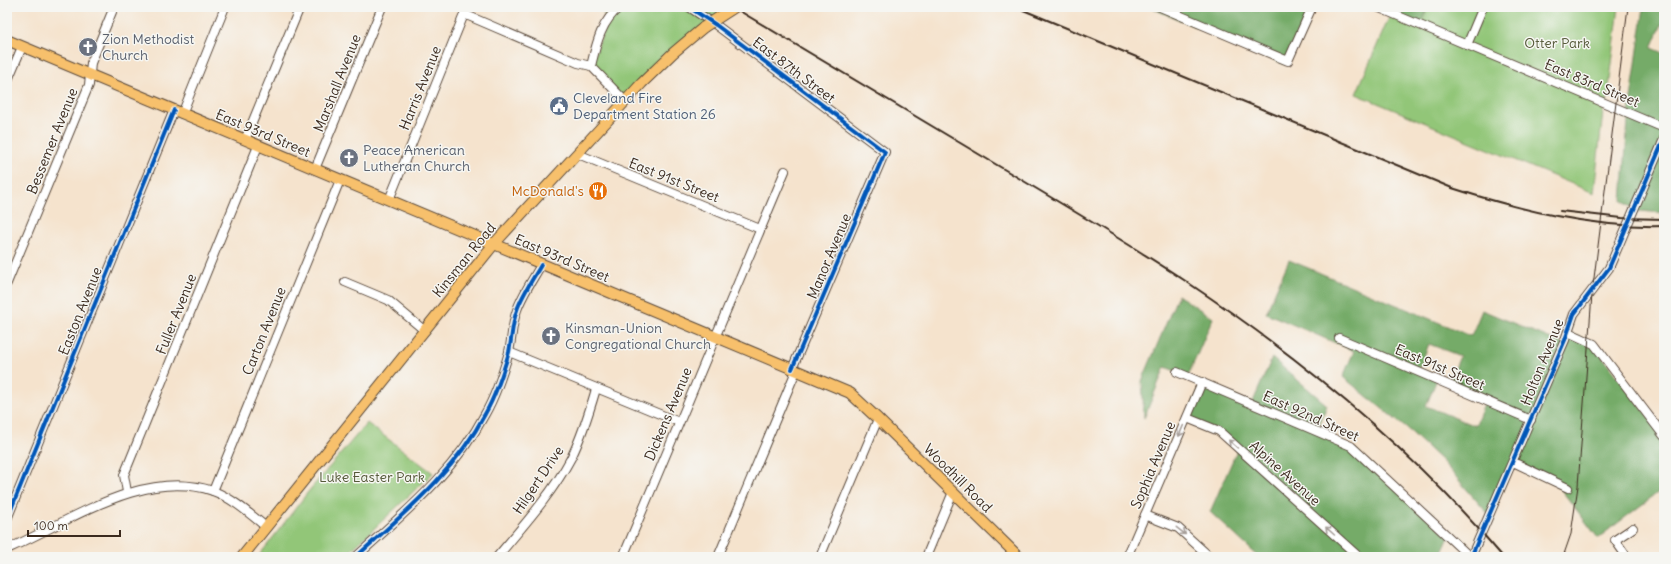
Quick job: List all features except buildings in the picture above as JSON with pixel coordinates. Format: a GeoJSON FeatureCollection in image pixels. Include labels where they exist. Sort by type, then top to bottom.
{"type":"FeatureCollection","features":[{"type":"Feature","properties":{"kind":"main road","name":"Kinsman Road"},"geometry":{"type":"LineString","coordinates":[[242,557],[494,244],[673,53],[704,27],[735,7]]}},
{"type":"Feature","properties":{"kind":"main road","name":"East 93rd Street"},"geometry":{"type":"LineString","coordinates":[[7,40],[541,265],[850,393],[878,419]]}},
{"type":"Feature","properties":{"kind":"main road","name":"Woodhill Road"},"geometry":{"type":"LineString","coordinates":[[878,419],[1018,557]]}},
{"type":"Feature","properties":{"kind":"street","name":"Bessemer Avenue"},"geometry":{"type":"LineString","coordinates":[[7,283],[89,85],[91,63],[114,7]]}},
{"type":"Feature","properties":{"kind":"street","name":"Easton Avenue"},"geometry":{"type":"LineString","coordinates":[[7,519],[178,112],[225,7]]}},
{"type":"Feature","properties":{"kind":"street"},"geometry":{"type":"LineString","coordinates":[[245,140],[300,7]]}},
{"type":"Feature","properties":{"kind":"street","name":"Marshall Avenue"},"geometry":{"type":"LineString","coordinates":[[315,169],[382,7]]}},
{"type":"Feature","properties":{"kind":"street"},"geometry":{"type":"LineString","coordinates":[[591,66],[602,31],[607,21],[620,7]]}},
{"type":"Feature","properties":{"kind":"street","name":"East 87th Street"},"geometry":{"type":"LineString","coordinates":[[689,7],[716,25],[885,152]]}},
{"type":"Feature","properties":{"kind":"street"},"geometry":{"type":"LineString","coordinates":[[1160,7],[1288,61],[1312,7]]}},
{"type":"Feature","properties":{"kind":"street","name":"East 83rd Street"},"geometry":{"type":"LineString","coordinates":[[1377,7],[1664,128]]}},
{"type":"Feature","properties":{"kind":"street"},"geometry":{"type":"LineString","coordinates":[[1468,45],[1483,7]]}},
{"type":"Feature","properties":{"kind":"street"},"geometry":{"type":"LineString","coordinates":[[465,11],[578,63],[591,66],[626,102]]}},
{"type":"Feature","properties":{"kind":"street","name":"Harris Avenue"},"geometry":{"type":"LineString","coordinates":[[389,200],[465,11]]}},
{"type":"Feature","properties":{"kind":"street"},"geometry":{"type":"LineString","coordinates":[[7,82],[22,47]]}},
{"type":"Feature","properties":{"kind":"street","name":"Holton Avenue"},"geometry":{"type":"LineString","coordinates":[[1470,557],[1531,420],[1568,332],[1574,314],[1609,268],[1664,139]]}},
{"type":"Feature","properties":{"kind":"street","name":"Fuller Avenue"},"geometry":{"type":"LineString","coordinates":[[127,492],[124,475],[258,146]]}},
{"type":"Feature","properties":{"kind":"street","name":"Manor Avenue"},"geometry":{"type":"LineString","coordinates":[[718,557],[885,152]]}},
{"type":"Feature","properties":{"kind":"street","name":"East 91st Street"},"geometry":{"type":"LineString","coordinates":[[578,154],[760,229]]}},
{"type":"Feature","properties":{"kind":"street","name":"Dickens Avenue"},"geometry":{"type":"LineString","coordinates":[[623,557],[786,170]]}},
{"type":"Feature","properties":{"kind":"street","name":"Carton Avenue"},"geometry":{"type":"LineString","coordinates":[[213,491],[340,180]]}},
{"type":"Feature","properties":{"kind":"street"},"geometry":{"type":"LineString","coordinates":[[356,557],[410,510],[440,478],[464,448],[486,414],[499,383],[509,352],[517,310],[541,265]]}},
{"type":"Feature","properties":{"kind":"street"},"geometry":{"type":"LineString","coordinates":[[345,282],[388,300],[425,331]]}},
{"type":"Feature","properties":{"kind":"street"},"geometry":{"type":"LineString","coordinates":[[1568,332],[1594,344],[1664,436]]}},
{"type":"Feature","properties":{"kind":"street","name":"East 91st Street"},"geometry":{"type":"LineString","coordinates":[[1339,338],[1531,420]]}},
{"type":"Feature","properties":{"kind":"street"},"geometry":{"type":"LineString","coordinates":[[509,352],[679,422]]}},
{"type":"Feature","properties":{"kind":"street","name":"East 92nd Street"},"geometry":{"type":"LineString","coordinates":[[1177,372],[1351,446],[1470,557]]}},
{"type":"Feature","properties":{"kind":"street","name":"Sophia Avenue"},"geometry":{"type":"LineString","coordinates":[[1127,557],[1202,382]]}},
{"type":"Feature","properties":{"kind":"street","name":"Hilgert Drive"},"geometry":{"type":"LineString","coordinates":[[497,557],[533,514],[564,469],[585,424],[596,389]]}},
{"type":"Feature","properties":{"kind":"street","name":"Alpine Avenue"},"geometry":{"type":"LineString","coordinates":[[1187,418],[1219,431],[1359,557]]}},
{"type":"Feature","properties":{"kind":"street"},"geometry":{"type":"LineString","coordinates":[[820,557],[878,419]]}},
{"type":"Feature","properties":{"kind":"street"},"geometry":{"type":"LineString","coordinates":[[1513,462],[1568,488]]}},
{"type":"Feature","properties":{"kind":"street"},"geometry":{"type":"LineString","coordinates":[[7,549],[127,492],[152,486],[193,487],[213,491],[236,505],[266,527]]}},
{"type":"Feature","properties":{"kind":"street"},"geometry":{"type":"LineString","coordinates":[[926,557],[953,492]]}},
{"type":"Feature","properties":{"kind":"street"},"geometry":{"type":"LineString","coordinates":[[1145,515],[1178,528],[1210,557]]}},
{"type":"Feature","properties":{"kind":"street"},"geometry":{"type":"LineString","coordinates":[[1627,557],[1615,540],[1632,528]]}},
{"type":"Feature","properties":{"kind":"green space"},"geometry":{"type":"Polygon","coordinates":[[[600,7],[735,7],[704,27],[626,102],[591,66],[607,21],[600,7]]]}},
{"type":"Feature","properties":{"kind":"green space"},"geometry":{"type":"Polygon","coordinates":[[[1149,7],[1312,7],[1287,65],[1149,7]]]}},
{"type":"Feature","properties":{"kind":"green space","name":"Otter Park"},"geometry":{"type":"Polygon","coordinates":[[[1377,7],[1397,7],[1394,14],[1421,25],[1428,7],[1619,7],[1607,104],[1604,103],[1594,193],[1356,94],[1391,13],[1377,7]]]}},
{"type":"Feature","properties":{"kind":"green space"},"geometry":{"type":"Polygon","coordinates":[[[1397,7],[1428,7],[1421,25],[1394,14],[1397,7]]]}},
{"type":"Feature","properties":{"kind":"green space"},"geometry":{"type":"Polygon","coordinates":[[[1644,7],[1664,7],[1664,19],[1652,48],[1664,53],[1664,213],[1638,211],[1622,201],[1628,120],[1644,7]]]}},
{"type":"Feature","properties":{"kind":"green space"},"geometry":{"type":"Polygon","coordinates":[[[1289,260],[1471,336],[1482,310],[1563,344],[1568,332],[1592,343],[1664,437],[1664,488],[1598,538],[1562,491],[1563,484],[1513,462],[1489,515],[1442,461],[1411,432],[1343,377],[1354,351],[1266,313],[1289,260]],[[1429,344],[1418,371],[1437,379],[1426,406],[1475,426],[1486,400],[1449,384],[1460,356],[1429,344]]]}},
{"type":"Feature","properties":{"kind":"green space"},"geometry":{"type":"Polygon","coordinates":[[[1178,295],[1213,318],[1188,376],[1165,367],[1144,418],[1142,381],[1178,295]]]}},
{"type":"Feature","properties":{"kind":"green space"},"geometry":{"type":"Polygon","coordinates":[[[1272,358],[1327,405],[1317,431],[1351,446],[1449,537],[1440,557],[1259,557],[1210,512],[1238,448],[1219,431],[1187,418],[1202,382],[1252,404],[1272,358]]]}},
{"type":"Feature","properties":{"kind":"green space","name":"Luke Easter Park"},"geometry":{"type":"Polygon","coordinates":[[[367,423],[433,473],[344,557],[258,557],[308,492],[367,423]]]}},
{"type":"Feature","properties":{"kind":"tram line"},"geometry":{"type":"LineString","coordinates":[[1563,557],[1571,534],[1578,486],[1592,294],[1628,7]]}},
{"type":"Feature","properties":{"kind":"railway"},"geometry":{"type":"LineString","coordinates":[[733,7],[1100,227],[1187,282],[1230,312],[1314,375],[1394,443],[1432,480],[1503,557]]}},
{"type":"Feature","properties":{"kind":"railway"},"geometry":{"type":"LineString","coordinates":[[1016,7],[1452,188],[1504,204],[1583,221],[1637,226],[1664,226]]}},
{"type":"Feature","properties":{"kind":"railway"},"geometry":{"type":"LineString","coordinates":[[1560,211],[1622,218],[1664,219]]}},
{"type":"Feature","properties":{"kind":"cycle path"},"geometry":{"type":"LineString","coordinates":[[689,7],[716,25],[885,152],[792,369]]}},
{"type":"Feature","properties":{"kind":"cycle path"},"geometry":{"type":"LineString","coordinates":[[7,519],[174,110]]}},
{"type":"Feature","properties":{"kind":"cycle path"},"geometry":{"type":"LineString","coordinates":[[1471,557],[1565,340],[1574,314],[1609,268],[1664,139]]}},
{"type":"Feature","properties":{"kind":"cycle path"},"geometry":{"type":"LineString","coordinates":[[356,557],[427,491],[459,455],[473,435],[489,407],[499,384],[509,352],[515,315],[519,304],[541,265]]}},
{"type":"Feature","properties":{"kind":"place","name":"Zion Methodist Church"},"geometry":{"type":"Point","coordinates":[88,47]}},
{"type":"Feature","properties":{"kind":"place","name":"Cleveland Fire Department Station 26"},"geometry":{"type":"Point","coordinates":[559,106]}},
{"type":"Feature","properties":{"kind":"place","name":"Peace American Lutheran Church"},"geometry":{"type":"Point","coordinates":[349,158]}},
{"type":"Feature","properties":{"kind":"place","name":"McDonald's"},"geometry":{"type":"Point","coordinates":[598,191]}},
{"type":"Feature","properties":{"kind":"place","name":"Kinsman-Union Congregational Church"},"geometry":{"type":"Point","coordinates":[551,336]}}]}
